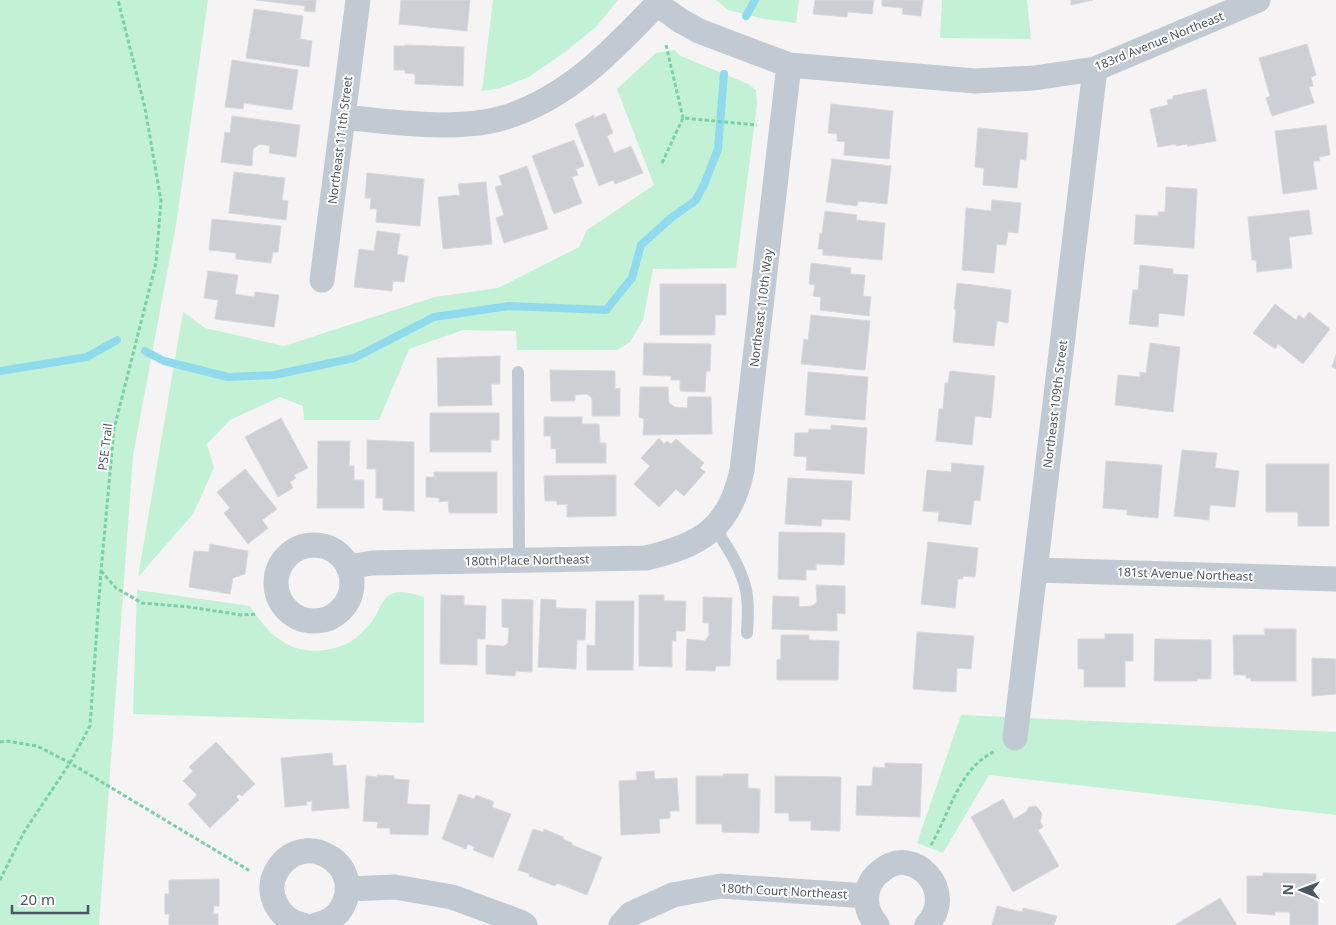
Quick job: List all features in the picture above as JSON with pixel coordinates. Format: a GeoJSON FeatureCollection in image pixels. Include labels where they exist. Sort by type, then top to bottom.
{"type":"FeatureCollection","features":[{"type":"Feature","properties":{"kind":"street","name":"Northeast 111th Street"},"geometry":{"type":"LineString","coordinates":[[322,280],[358,0]]}},
{"type":"Feature","properties":{"kind":"street","name":"183rd Avenue Northeast"},"geometry":{"type":"LineString","coordinates":[[658,2],[681,21],[698,31],[789,65],[976,81],[1034,78],[1095,69],[1258,0]]}},
{"type":"Feature","properties":{"kind":"street"},"geometry":{"type":"LineString","coordinates":[[343,118],[411,124],[468,124],[506,118],[540,103],[573,83],[610,53],[658,2]]}},
{"type":"Feature","properties":{"kind":"street","name":"Northeast 110th Way"},"geometry":{"type":"LineString","coordinates":[[708,533],[729,509],[738,490],[742,470],[789,65]]}},
{"type":"Feature","properties":{"kind":"street","name":"Northeast 109th Street"},"geometry":{"type":"LineString","coordinates":[[1015,738],[1095,69]]}},
{"type":"Feature","properties":{"kind":"street","name":"180th Place Northeast"},"geometry":{"type":"LineString","coordinates":[[348,567],[372,563],[646,558],[675,551],[708,533]]}},
{"type":"Feature","properties":{"kind":"street","name":"181st Avenue Northeast"},"geometry":{"type":"LineString","coordinates":[[1035,570],[1336,579]]}},
{"type":"Feature","properties":{"kind":"street"},"geometry":{"type":"LineString","coordinates":[[303,925],[287,918],[279,910],[273,899],[272,887],[280,865],[288,857],[310,850],[322,852],[333,858],[346,877],[347,889],[345,901],[340,911],[331,919],[316,925]]}},
{"type":"Feature","properties":{"kind":"street"},"geometry":{"type":"LineString","coordinates":[[877,925],[871,918],[867,907],[866,896],[869,885],[883,868],[905,863],[926,872],[933,881],[937,891],[938,903],[935,914],[928,925]]}},
{"type":"Feature","properties":{"kind":"street","name":"180th Court Northeast"},"geometry":{"type":"LineString","coordinates":[[621,925],[631,914],[673,895],[721,886],[866,896]]}},
{"type":"Feature","properties":{"kind":"street"},"geometry":{"type":"LineString","coordinates":[[347,889],[395,887],[452,897],[525,925]]}},
{"type":"Feature","properties":{"kind":"lane"},"geometry":{"type":"LineString","coordinates":[[518,372],[519,560]]}},
{"type":"Feature","properties":{"kind":"lane"},"geometry":{"type":"LineString","coordinates":[[708,533],[736,562],[743,579],[748,604],[747,633]]}},
{"type":"Feature","properties":{"kind":"path","name":"PSE Trail"},"geometry":{"type":"LineString","coordinates":[[0,880],[24,832],[70,762],[90,726],[101,571],[114,429],[156,263],[161,201],[145,108],[118,0]]}},
{"type":"Feature","properties":{"kind":"path"},"geometry":{"type":"LineString","coordinates":[[662,163],[683,118],[666,45]]}},
{"type":"Feature","properties":{"kind":"path"},"geometry":{"type":"LineString","coordinates":[[683,118],[760,125]]}},
{"type":"Feature","properties":{"kind":"path"},"geometry":{"type":"LineString","coordinates":[[101,571],[116,588],[142,603],[189,607],[242,615],[257,614]]}},
{"type":"Feature","properties":{"kind":"path"},"geometry":{"type":"LineString","coordinates":[[0,742],[6,741],[38,746],[70,762],[244,868],[273,880]]}},
{"type":"Feature","properties":{"kind":"path"},"geometry":{"type":"LineString","coordinates":[[920,868],[954,798],[970,770],[982,759]]}},
{"type":"Feature","properties":{"kind":"green space"},"geometry":{"type":"Polygon","coordinates":[[[0,0],[208,0],[176,225],[133,456],[99,925],[0,925],[0,0]]]}},
{"type":"Feature","properties":{"kind":"green space"},"geometry":{"type":"Polygon","coordinates":[[[493,0],[618,0],[596,27],[529,77],[501,88],[482,91],[493,0]]]}},
{"type":"Feature","properties":{"kind":"green space"},"geometry":{"type":"Polygon","coordinates":[[[716,0],[799,0],[796,23],[764,19],[728,10],[716,0]]]}},
{"type":"Feature","properties":{"kind":"green space"},"geometry":{"type":"Polygon","coordinates":[[[942,0],[1027,0],[1031,39],[940,38],[942,0]]]}},
{"type":"Feature","properties":{"kind":"green space"},"geometry":{"type":"Polygon","coordinates":[[[674,50],[681,56],[748,84],[756,90],[757,104],[736,268],[653,269],[643,320],[630,342],[617,350],[517,350],[516,331],[463,330],[409,349],[379,420],[304,420],[303,406],[280,397],[230,420],[207,444],[214,468],[193,514],[138,577],[183,312],[205,328],[284,346],[435,297],[498,288],[579,247],[587,230],[654,185],[617,89],[656,53],[674,50]]]}},
{"type":"Feature","properties":{"kind":"green space"},"geometry":{"type":"Polygon","coordinates":[[[137,590],[250,606],[266,627],[283,642],[305,650],[317,651],[337,647],[356,638],[372,621],[388,596],[396,592],[406,592],[424,597],[424,723],[133,714],[137,590]]]}},
{"type":"Feature","properties":{"kind":"green space"},"geometry":{"type":"Polygon","coordinates":[[[961,715],[1336,732],[1336,815],[989,775],[943,853],[917,843],[961,715]]]}},
{"type":"Feature","properties":{"kind":"building"},"geometry":{"type":"Polygon","coordinates":[[[256,0],[316,0],[315,12],[304,11],[305,6],[256,0]]]}},
{"type":"Feature","properties":{"kind":"building"},"geometry":{"type":"Polygon","coordinates":[[[401,0],[470,0],[467,31],[399,24],[401,0]]]}},
{"type":"Feature","properties":{"kind":"building"},"geometry":{"type":"Polygon","coordinates":[[[815,0],[874,0],[872,14],[848,12],[847,17],[813,14],[815,0]]]}},
{"type":"Feature","properties":{"kind":"building"},"geometry":{"type":"Polygon","coordinates":[[[882,0],[923,0],[921,16],[902,14],[903,8],[882,6],[882,0]]]}},
{"type":"Feature","properties":{"kind":"building"},"geometry":{"type":"Polygon","coordinates":[[[1071,0],[1093,0],[1071,5],[1071,0]]]}},
{"type":"Feature","properties":{"kind":"building"},"geometry":{"type":"Polygon","coordinates":[[[254,9],[303,16],[300,39],[312,41],[309,67],[246,58],[254,9]]]}},
{"type":"Feature","properties":{"kind":"building"},"geometry":{"type":"Polygon","coordinates":[[[1307,44],[1316,75],[1311,77],[1313,86],[1309,87],[1314,103],[1272,116],[1266,98],[1270,96],[1259,58],[1307,44]]]}},
{"type":"Feature","properties":{"kind":"building"},"geometry":{"type":"Polygon","coordinates":[[[394,46],[464,47],[463,86],[415,84],[415,74],[405,73],[405,70],[394,70],[394,46]]]}},
{"type":"Feature","properties":{"kind":"building"},"geometry":{"type":"Polygon","coordinates":[[[232,60],[298,70],[292,110],[244,103],[243,109],[225,107],[232,60]]]}},
{"type":"Feature","properties":{"kind":"building"},"geometry":{"type":"Polygon","coordinates":[[[1206,89],[1216,141],[1188,146],[1187,144],[1176,146],[1176,144],[1158,147],[1150,109],[1168,105],[1167,100],[1173,99],[1173,96],[1206,89]]]}},
{"type":"Feature","properties":{"kind":"building"},"geometry":{"type":"Polygon","coordinates":[[[831,104],[893,111],[889,159],[844,155],[845,142],[837,141],[837,134],[828,133],[831,104]]]}},
{"type":"Feature","properties":{"kind":"building"},"geometry":{"type":"Polygon","coordinates":[[[605,113],[613,133],[607,136],[614,153],[631,146],[643,173],[615,184],[613,180],[599,186],[575,124],[594,115],[594,118],[605,113]]]}},
{"type":"Feature","properties":{"kind":"building"},"geometry":{"type":"Polygon","coordinates":[[[232,116],[300,125],[296,157],[269,153],[270,146],[260,144],[253,149],[252,166],[221,162],[225,132],[230,133],[232,116]]]}},
{"type":"Feature","properties":{"kind":"building"},"geometry":{"type":"Polygon","coordinates":[[[1326,125],[1330,155],[1319,157],[1320,161],[1313,161],[1317,189],[1283,194],[1275,131],[1326,125]]]}},
{"type":"Feature","properties":{"kind":"building"},"geometry":{"type":"Polygon","coordinates":[[[978,128],[1028,133],[1026,160],[1020,159],[1017,188],[983,185],[984,168],[975,167],[978,128]]]}},
{"type":"Feature","properties":{"kind":"building"},"geometry":{"type":"Polygon","coordinates":[[[574,140],[584,166],[576,169],[578,175],[572,177],[582,203],[554,214],[532,156],[574,140]]]}},
{"type":"Feature","properties":{"kind":"building"},"geometry":{"type":"Polygon","coordinates":[[[832,159],[891,166],[887,204],[858,201],[857,206],[826,202],[832,159]]]}},
{"type":"Feature","properties":{"kind":"building"},"geometry":{"type":"Polygon","coordinates":[[[527,166],[548,229],[504,243],[496,218],[504,215],[495,187],[502,185],[499,176],[527,166]]]}},
{"type":"Feature","properties":{"kind":"building"},"geometry":{"type":"Polygon","coordinates":[[[234,172],[285,178],[282,200],[288,201],[286,220],[229,213],[234,172]]]}},
{"type":"Feature","properties":{"kind":"building"},"geometry":{"type":"Polygon","coordinates":[[[367,173],[424,179],[420,226],[376,222],[377,209],[370,209],[371,198],[365,198],[367,173]]]}},
{"type":"Feature","properties":{"kind":"building"},"geometry":{"type":"Polygon","coordinates":[[[486,182],[492,244],[443,249],[438,197],[460,195],[458,184],[486,182]]]}},
{"type":"Feature","properties":{"kind":"building"},"geometry":{"type":"Polygon","coordinates":[[[1166,187],[1197,189],[1194,248],[1134,244],[1136,215],[1158,216],[1158,212],[1165,212],[1166,187]]]}},
{"type":"Feature","properties":{"kind":"building"},"geometry":{"type":"Polygon","coordinates":[[[992,200],[1021,203],[1018,233],[1008,232],[1006,245],[997,244],[994,273],[962,270],[966,208],[991,211],[992,200]]]}},
{"type":"Feature","properties":{"kind":"building"},"geometry":{"type":"Polygon","coordinates":[[[1309,210],[1312,234],[1289,237],[1292,268],[1257,272],[1256,260],[1252,260],[1248,217],[1309,210]]]}},
{"type":"Feature","properties":{"kind":"building"},"geometry":{"type":"Polygon","coordinates":[[[825,211],[857,215],[856,220],[885,223],[882,260],[823,255],[823,249],[818,249],[825,211]]]}},
{"type":"Feature","properties":{"kind":"building"},"geometry":{"type":"Polygon","coordinates":[[[212,219],[281,226],[278,252],[273,252],[271,263],[236,259],[236,253],[209,250],[212,219]]]}},
{"type":"Feature","properties":{"kind":"building"},"geometry":{"type":"Polygon","coordinates":[[[377,231],[400,234],[397,254],[408,256],[404,282],[393,281],[392,291],[354,287],[359,249],[374,251],[377,231]]]}},
{"type":"Feature","properties":{"kind":"building"},"geometry":{"type":"Polygon","coordinates":[[[811,263],[851,268],[850,274],[865,275],[863,296],[871,297],[869,316],[820,310],[821,297],[813,296],[815,285],[809,284],[811,263]]]}},
{"type":"Feature","properties":{"kind":"building"},"geometry":{"type":"Polygon","coordinates":[[[1140,265],[1173,269],[1173,274],[1188,275],[1184,316],[1159,313],[1158,327],[1129,324],[1133,290],[1138,290],[1140,265]]]}},
{"type":"Feature","properties":{"kind":"building"},"geometry":{"type":"Polygon","coordinates":[[[208,271],[238,275],[235,294],[254,297],[255,292],[279,295],[274,327],[215,319],[218,300],[204,298],[208,271]]]}},
{"type":"Feature","properties":{"kind":"building"},"geometry":{"type":"Polygon","coordinates":[[[957,283],[1011,290],[1008,323],[997,321],[994,346],[953,342],[957,283]]]}},
{"type":"Feature","properties":{"kind":"building"},"geometry":{"type":"Polygon","coordinates":[[[660,284],[726,284],[726,315],[715,315],[715,335],[660,335],[660,284]]]}},
{"type":"Feature","properties":{"kind":"building"},"geometry":{"type":"Polygon","coordinates":[[[1275,304],[1296,320],[1299,315],[1304,319],[1309,312],[1330,329],[1303,364],[1278,344],[1275,349],[1253,333],[1275,304]]]}},
{"type":"Feature","properties":{"kind":"building"},"geometry":{"type":"Polygon","coordinates":[[[811,315],[870,321],[865,370],[801,364],[804,339],[808,340],[811,315]]]}},
{"type":"Feature","properties":{"kind":"building"},"geometry":{"type":"Polygon","coordinates":[[[644,343],[711,344],[710,371],[706,371],[705,392],[680,391],[680,380],[671,380],[671,376],[643,375],[644,343]]]}},
{"type":"Feature","properties":{"kind":"building"},"geometry":{"type":"Polygon","coordinates":[[[1150,343],[1180,347],[1173,412],[1115,405],[1118,375],[1140,377],[1140,372],[1146,373],[1150,343]]]}},
{"type":"Feature","properties":{"kind":"building"},"geometry":{"type":"Polygon","coordinates":[[[1336,355],[1336,369],[1332,367],[1336,355]]]}},
{"type":"Feature","properties":{"kind":"building"},"geometry":{"type":"Polygon","coordinates":[[[500,356],[500,384],[491,384],[492,405],[438,406],[437,358],[500,356]]]}},
{"type":"Feature","properties":{"kind":"building"},"geometry":{"type":"Polygon","coordinates":[[[550,370],[615,371],[615,389],[620,388],[620,416],[592,416],[592,398],[587,394],[575,395],[575,401],[551,401],[550,370]]]}},
{"type":"Feature","properties":{"kind":"building"},"geometry":{"type":"Polygon","coordinates":[[[950,371],[995,376],[991,418],[975,416],[972,445],[936,441],[939,409],[943,409],[945,383],[948,383],[950,371]]]}},
{"type":"Feature","properties":{"kind":"building"},"geometry":{"type":"Polygon","coordinates":[[[808,372],[868,377],[865,420],[805,415],[808,372]]]}},
{"type":"Feature","properties":{"kind":"building"},"geometry":{"type":"Polygon","coordinates":[[[640,387],[668,387],[669,403],[675,407],[687,408],[688,397],[711,397],[712,434],[643,435],[644,419],[639,417],[640,387]]]}},
{"type":"Feature","properties":{"kind":"building"},"geometry":{"type":"Polygon","coordinates":[[[430,413],[499,413],[499,440],[491,440],[491,452],[430,452],[430,413]]]}},
{"type":"Feature","properties":{"kind":"building"},"geometry":{"type":"Polygon","coordinates":[[[544,417],[582,417],[582,424],[599,424],[600,443],[606,443],[606,463],[556,463],[556,449],[551,448],[551,436],[544,436],[544,417]]]}},
{"type":"Feature","properties":{"kind":"building"},"geometry":{"type":"Polygon","coordinates":[[[281,418],[308,468],[294,475],[296,478],[290,482],[293,488],[278,497],[245,437],[281,418]]]}},
{"type":"Feature","properties":{"kind":"building"},"geometry":{"type":"Polygon","coordinates":[[[831,425],[867,428],[864,474],[806,470],[807,457],[794,456],[795,433],[808,433],[809,429],[831,430],[831,425]]]}},
{"type":"Feature","properties":{"kind":"building"},"geometry":{"type":"Polygon","coordinates":[[[659,438],[664,444],[667,441],[671,444],[676,439],[704,463],[700,468],[705,472],[684,496],[676,489],[659,507],[634,484],[650,466],[641,458],[659,438]]]}},
{"type":"Feature","properties":{"kind":"building"},"geometry":{"type":"Polygon","coordinates":[[[367,440],[414,442],[414,511],[383,510],[383,498],[376,498],[376,469],[367,469],[367,440]]]}},
{"type":"Feature","properties":{"kind":"building"},"geometry":{"type":"Polygon","coordinates":[[[318,441],[350,441],[349,466],[354,466],[354,480],[364,480],[364,508],[317,508],[318,441]]]}},
{"type":"Feature","properties":{"kind":"building"},"geometry":{"type":"Polygon","coordinates":[[[1182,450],[1217,453],[1215,468],[1239,471],[1235,507],[1210,505],[1209,520],[1174,516],[1182,450]]]}},
{"type":"Feature","properties":{"kind":"building"},"geometry":{"type":"Polygon","coordinates":[[[1106,461],[1162,465],[1158,518],[1127,515],[1127,510],[1103,508],[1106,461]]]}},
{"type":"Feature","properties":{"kind":"building"},"geometry":{"type":"Polygon","coordinates":[[[952,463],[984,466],[980,501],[974,500],[971,525],[938,521],[939,512],[923,511],[927,470],[951,472],[952,463]]]}},
{"type":"Feature","properties":{"kind":"building"},"geometry":{"type":"Polygon","coordinates":[[[1266,464],[1329,464],[1329,526],[1298,526],[1298,512],[1266,512],[1266,464]]]}},
{"type":"Feature","properties":{"kind":"building"},"geometry":{"type":"Polygon","coordinates":[[[245,469],[277,509],[262,520],[268,528],[248,544],[224,513],[230,508],[217,492],[245,469]]]}},
{"type":"Feature","properties":{"kind":"building"},"geometry":{"type":"Polygon","coordinates":[[[434,472],[497,472],[497,513],[449,513],[448,501],[439,502],[439,498],[426,497],[426,477],[434,477],[434,472]]]}},
{"type":"Feature","properties":{"kind":"building"},"geometry":{"type":"Polygon","coordinates":[[[616,475],[616,516],[567,517],[567,504],[557,505],[557,501],[545,501],[544,476],[616,475]]]}},
{"type":"Feature","properties":{"kind":"building"},"geometry":{"type":"Polygon","coordinates":[[[788,478],[852,481],[850,520],[822,519],[821,526],[785,524],[788,478]]]}},
{"type":"Feature","properties":{"kind":"building"},"geometry":{"type":"Polygon","coordinates":[[[779,532],[845,533],[844,565],[816,564],[816,570],[806,570],[806,580],[778,579],[779,532]]]}},
{"type":"Feature","properties":{"kind":"building"},"geometry":{"type":"Polygon","coordinates":[[[928,542],[978,548],[975,577],[963,576],[963,579],[958,579],[955,608],[921,604],[928,542]]]}},
{"type":"Feature","properties":{"kind":"building"},"geometry":{"type":"Polygon","coordinates":[[[210,544],[248,551],[245,574],[233,578],[230,594],[189,587],[194,551],[209,552],[210,544]]]}},
{"type":"Feature","properties":{"kind":"building"},"geometry":{"type":"Polygon","coordinates":[[[816,585],[845,586],[845,614],[837,613],[837,631],[772,629],[773,596],[799,597],[799,607],[812,606],[817,602],[816,585]]]}},
{"type":"Feature","properties":{"kind":"building"},"geometry":{"type":"Polygon","coordinates":[[[441,595],[464,596],[464,605],[486,606],[485,639],[477,639],[477,665],[440,664],[441,595]]]}},
{"type":"Feature","properties":{"kind":"building"},"geometry":{"type":"Polygon","coordinates":[[[639,595],[664,595],[664,601],[686,601],[685,631],[676,631],[676,641],[672,641],[672,667],[639,666],[639,595]]]}},
{"type":"Feature","properties":{"kind":"building"},"geometry":{"type":"Polygon","coordinates":[[[703,597],[732,598],[730,666],[716,666],[715,671],[686,670],[687,639],[705,641],[709,635],[709,623],[703,623],[703,597]]]}},
{"type":"Feature","properties":{"kind":"building"},"geometry":{"type":"Polygon","coordinates":[[[502,599],[533,600],[532,672],[516,671],[515,676],[486,674],[486,645],[504,646],[508,643],[509,628],[502,627],[502,599]]]}},
{"type":"Feature","properties":{"kind":"building"},"geometry":{"type":"Polygon","coordinates":[[[541,599],[556,600],[556,608],[586,609],[585,640],[577,640],[576,669],[538,667],[541,599]]]}},
{"type":"Feature","properties":{"kind":"building"},"geometry":{"type":"Polygon","coordinates":[[[596,601],[634,601],[633,670],[587,670],[587,645],[595,646],[596,601]]]}},
{"type":"Feature","properties":{"kind":"building"},"geometry":{"type":"Polygon","coordinates":[[[1264,629],[1296,629],[1296,681],[1251,681],[1251,678],[1246,678],[1246,675],[1234,675],[1233,635],[1265,635],[1264,629]]]}},
{"type":"Feature","properties":{"kind":"building"},"geometry":{"type":"Polygon","coordinates":[[[917,632],[974,636],[971,669],[957,668],[956,692],[913,689],[917,632]]]}},
{"type":"Feature","properties":{"kind":"building"},"geometry":{"type":"Polygon","coordinates":[[[1105,634],[1133,634],[1133,661],[1125,661],[1125,687],[1084,687],[1084,669],[1078,669],[1078,639],[1105,639],[1105,634]]]}},
{"type":"Feature","properties":{"kind":"building"},"geometry":{"type":"Polygon","coordinates":[[[781,635],[809,635],[809,640],[839,641],[838,680],[777,680],[777,660],[781,659],[781,635]]]}},
{"type":"Feature","properties":{"kind":"building"},"geometry":{"type":"Polygon","coordinates":[[[1155,639],[1211,640],[1211,679],[1197,679],[1197,681],[1154,681],[1155,639]]]}},
{"type":"Feature","properties":{"kind":"building"},"geometry":{"type":"Polygon","coordinates":[[[1312,658],[1336,659],[1336,694],[1312,696],[1312,658]]]}},
{"type":"Feature","properties":{"kind":"building"},"geometry":{"type":"Polygon","coordinates":[[[216,742],[255,784],[242,796],[239,794],[236,797],[239,800],[210,828],[188,804],[197,795],[183,781],[193,771],[189,767],[216,742]]]}},
{"type":"Feature","properties":{"kind":"building"},"geometry":{"type":"Polygon","coordinates":[[[332,753],[333,766],[346,765],[349,808],[312,811],[312,801],[306,802],[307,805],[285,807],[281,758],[332,753]]]}},
{"type":"Feature","properties":{"kind":"building"},"geometry":{"type":"Polygon","coordinates":[[[885,763],[922,764],[920,817],[856,815],[857,786],[872,786],[873,767],[885,768],[885,763]]]}},
{"type":"Feature","properties":{"kind":"building"},"geometry":{"type":"Polygon","coordinates":[[[654,771],[655,779],[677,778],[679,811],[670,811],[670,818],[659,819],[660,833],[621,835],[619,781],[637,780],[636,772],[654,771]]]}},
{"type":"Feature","properties":{"kind":"building"},"geometry":{"type":"Polygon","coordinates":[[[723,774],[748,774],[748,788],[760,789],[759,833],[722,832],[722,824],[696,824],[696,776],[723,776],[723,774]]]}},
{"type":"Feature","properties":{"kind":"building"},"geometry":{"type":"Polygon","coordinates":[[[377,775],[394,776],[394,779],[409,780],[407,804],[430,805],[428,835],[390,834],[390,828],[377,828],[378,822],[363,821],[366,776],[377,777],[377,775]]]}},
{"type":"Feature","properties":{"kind":"building"},"geometry":{"type":"Polygon","coordinates":[[[775,776],[841,777],[840,831],[811,830],[811,821],[789,821],[789,813],[775,813],[775,776]]]}},
{"type":"Feature","properties":{"kind":"building"},"geometry":{"type":"Polygon","coordinates":[[[459,794],[474,799],[476,795],[494,802],[492,807],[511,814],[493,858],[473,850],[475,847],[468,844],[466,849],[442,839],[459,794]]]}},
{"type":"Feature","properties":{"kind":"building"},"geometry":{"type":"Polygon","coordinates":[[[1003,799],[1014,819],[1026,812],[1029,807],[1036,806],[1042,815],[1040,821],[1043,827],[1038,830],[1059,866],[1013,892],[971,817],[1003,799]]]}},
{"type":"Feature","properties":{"kind":"building"},"geometry":{"type":"Polygon","coordinates":[[[533,829],[543,832],[544,829],[563,837],[572,845],[602,857],[587,895],[557,883],[555,886],[518,870],[533,829]]]}},
{"type":"Feature","properties":{"kind":"building"},"geometry":{"type":"Polygon","coordinates":[[[1263,873],[1316,874],[1315,901],[1318,901],[1318,925],[1290,925],[1290,912],[1275,912],[1275,915],[1247,913],[1247,876],[1263,876],[1263,873]]]}},
{"type":"Feature","properties":{"kind":"building"},"geometry":{"type":"Polygon","coordinates":[[[219,879],[219,906],[214,906],[213,914],[218,914],[218,925],[169,925],[169,914],[165,914],[165,894],[169,894],[169,880],[219,879]]]}},
{"type":"Feature","properties":{"kind":"building"},"geometry":{"type":"Polygon","coordinates":[[[1220,898],[1237,925],[1175,925],[1220,898]]]}},
{"type":"Feature","properties":{"kind":"building"},"geometry":{"type":"Polygon","coordinates":[[[997,906],[1022,912],[1023,908],[1057,916],[1054,925],[992,925],[997,906]]]}},
{"type":"Feature","properties":{"kind":"waterway"},"geometry":{"type":"LineString","coordinates":[[746,16],[755,0]]}},
{"type":"Feature","properties":{"kind":"waterway"},"geometry":{"type":"LineString","coordinates":[[145,351],[164,361],[228,377],[274,375],[354,358],[434,317],[509,306],[606,310],[632,278],[641,245],[671,218],[695,201],[704,185],[718,149],[724,74]]}},
{"type":"Feature","properties":{"kind":"waterway"},"geometry":{"type":"LineString","coordinates":[[0,371],[87,357],[117,340]]}}]}
